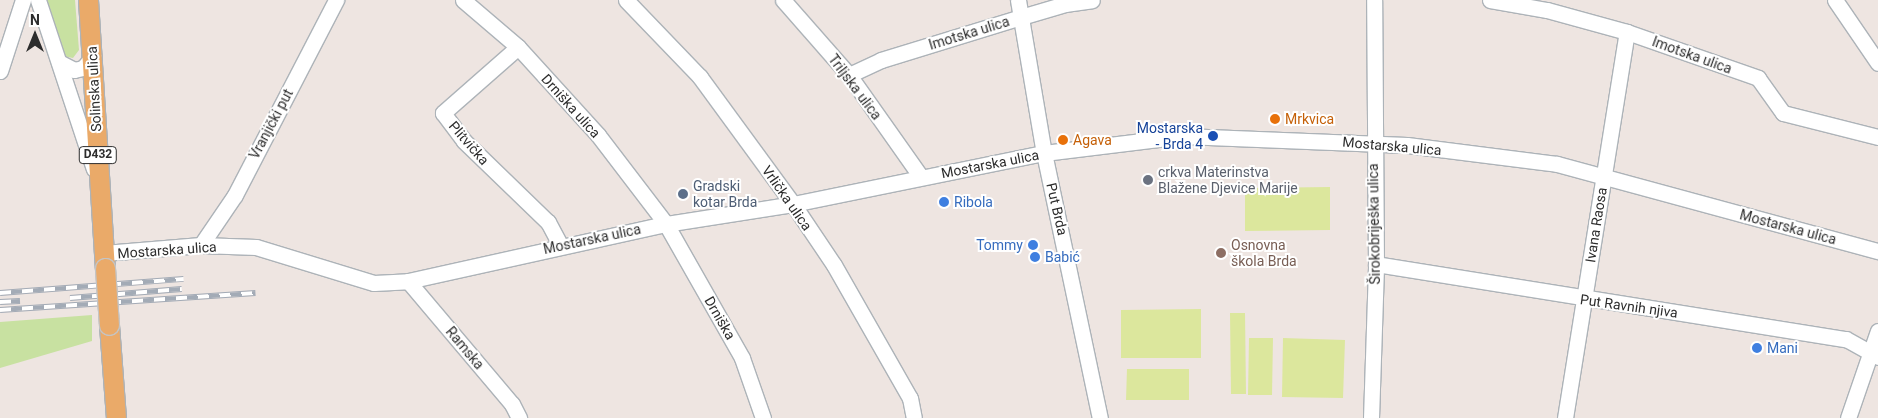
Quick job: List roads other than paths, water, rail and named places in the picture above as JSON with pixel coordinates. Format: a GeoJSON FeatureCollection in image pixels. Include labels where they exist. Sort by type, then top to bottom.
{"type":"FeatureCollection","features":[{"type":"Feature","properties":{"kind":"main road","name":"Solinska ulica"},"geometry":{"type":"LineString","coordinates":[[88,0],[104,260]]}},
{"type":"Feature","properties":{"kind":"main road","name":"D432"},"geometry":{"type":"LineString","coordinates":[[104,260],[115,417]]}},
{"type":"Feature","properties":{"kind":"street"},"geometry":{"type":"LineString","coordinates":[[0,71],[23,0]]}},
{"type":"Feature","properties":{"kind":"street"},"geometry":{"type":"LineString","coordinates":[[38,0],[100,187]]}},
{"type":"Feature","properties":{"kind":"street","name":"Vranjički put"},"geometry":{"type":"LineString","coordinates":[[201,245],[234,195],[336,0]]}},
{"type":"Feature","properties":{"kind":"street","name":"Drniška ulica"},"geometry":{"type":"LineString","coordinates":[[463,0],[518,47],[598,135],[666,224]]}},
{"type":"Feature","properties":{"kind":"street","name":"Vrlička ulica"},"geometry":{"type":"LineString","coordinates":[[626,0],[700,77],[793,204],[834,265],[905,390],[914,418]]}},
{"type":"Feature","properties":{"kind":"street","name":"Triljska ulica"},"geometry":{"type":"LineString","coordinates":[[783,0],[849,75],[921,177]]}},
{"type":"Feature","properties":{"kind":"street","name":"Put Brda"},"geometry":{"type":"LineString","coordinates":[[1018,0],[1044,153],[1100,418]]}},
{"type":"Feature","properties":{"kind":"street","name":"Imotska ulica"},"geometry":{"type":"LineString","coordinates":[[849,75],[881,60],[1020,17],[1065,4],[1092,0]]}},
{"type":"Feature","properties":{"kind":"street","name":"Širokobriješka ulica"},"geometry":{"type":"LineString","coordinates":[[1371,418],[1376,264],[1372,142],[1374,0]]}},
{"type":"Feature","properties":{"kind":"street","name":"Imotska ulica"},"geometry":{"type":"LineString","coordinates":[[1490,0],[1547,10],[1626,32],[1758,78],[1783,113],[1878,136]]}},
{"type":"Feature","properties":{"kind":"street"},"geometry":{"type":"LineString","coordinates":[[1834,0],[1878,63]]}},
{"type":"Feature","properties":{"kind":"street","name":"Ivana Raosa"},"geometry":{"type":"LineString","coordinates":[[1566,418],[1626,32]]}},
{"type":"Feature","properties":{"kind":"street","name":"Plitvička"},"geometry":{"type":"LineString","coordinates":[[518,47],[443,112],[464,141],[548,222],[561,246]]}},
{"type":"Feature","properties":{"kind":"street"},"geometry":{"type":"LineString","coordinates":[[59,62],[74,70],[83,68],[92,56]]}},
{"type":"Feature","properties":{"kind":"street","name":"Mostarska ulica"},"geometry":{"type":"LineString","coordinates":[[104,260],[201,245],[256,247],[374,283],[408,281],[666,224],[793,204],[1044,153],[1183,136],[1372,142],[1557,164],[1878,251]]}},
{"type":"Feature","properties":{"kind":"street","name":"Drniška"},"geometry":{"type":"LineString","coordinates":[[666,224],[742,358],[763,418]]}},
{"type":"Feature","properties":{"kind":"street","name":"Put Ravnih njiva"},"geometry":{"type":"LineString","coordinates":[[1376,264],[1584,300],[1846,339],[1874,355]]}},
{"type":"Feature","properties":{"kind":"street","name":"Ramska"},"geometry":{"type":"LineString","coordinates":[[408,281],[512,404],[519,418]]}},
{"type":"Feature","properties":{"kind":"street"},"geometry":{"type":"LineString","coordinates":[[1848,418],[1874,355],[1878,331]]}},
{"type":"Feature","properties":{"kind":"railway"},"geometry":{"type":"LineString","coordinates":[[0,293],[183,279]]}},
{"type":"Feature","properties":{"kind":"railway"},"geometry":{"type":"LineString","coordinates":[[70,298],[182,289]]}},
{"type":"Feature","properties":{"kind":"railway"},"geometry":{"type":"LineString","coordinates":[[0,310],[255,293]]}},
{"type":"Feature","properties":{"kind":"railway"},"geometry":{"type":"LineString","coordinates":[[0,302],[20,301]]}},
{"type":"Feature","properties":{"kind":"place","name":"Mrkvica"},"geometry":{"type":"Point","coordinates":[1275,119]}},
{"type":"Feature","properties":{"kind":"place","name":"Mostarska - Brda 4"},"geometry":{"type":"Point","coordinates":[1213,136]}},
{"type":"Feature","properties":{"kind":"place","name":"Agava"},"geometry":{"type":"Point","coordinates":[1063,140]}},
{"type":"Feature","properties":{"kind":"place","name":"crkva Materinstva Blažene Djevice Marije"},"geometry":{"type":"Point","coordinates":[1148,180]}},
{"type":"Feature","properties":{"kind":"place","name":"Gradski kotar Brda"},"geometry":{"type":"Point","coordinates":[683,194]}},
{"type":"Feature","properties":{"kind":"place","name":"Ribola"},"geometry":{"type":"Point","coordinates":[944,202]}},
{"type":"Feature","properties":{"kind":"place","name":"Tommy"},"geometry":{"type":"Point","coordinates":[1033,245]}},
{"type":"Feature","properties":{"kind":"place","name":"Osnovna škola Brda"},"geometry":{"type":"Point","coordinates":[1221,253]}},
{"type":"Feature","properties":{"kind":"place","name":"Babić"},"geometry":{"type":"Point","coordinates":[1035,257]}},
{"type":"Feature","properties":{"kind":"place","name":"Mani"},"geometry":{"type":"Point","coordinates":[1757,348]}}]}
